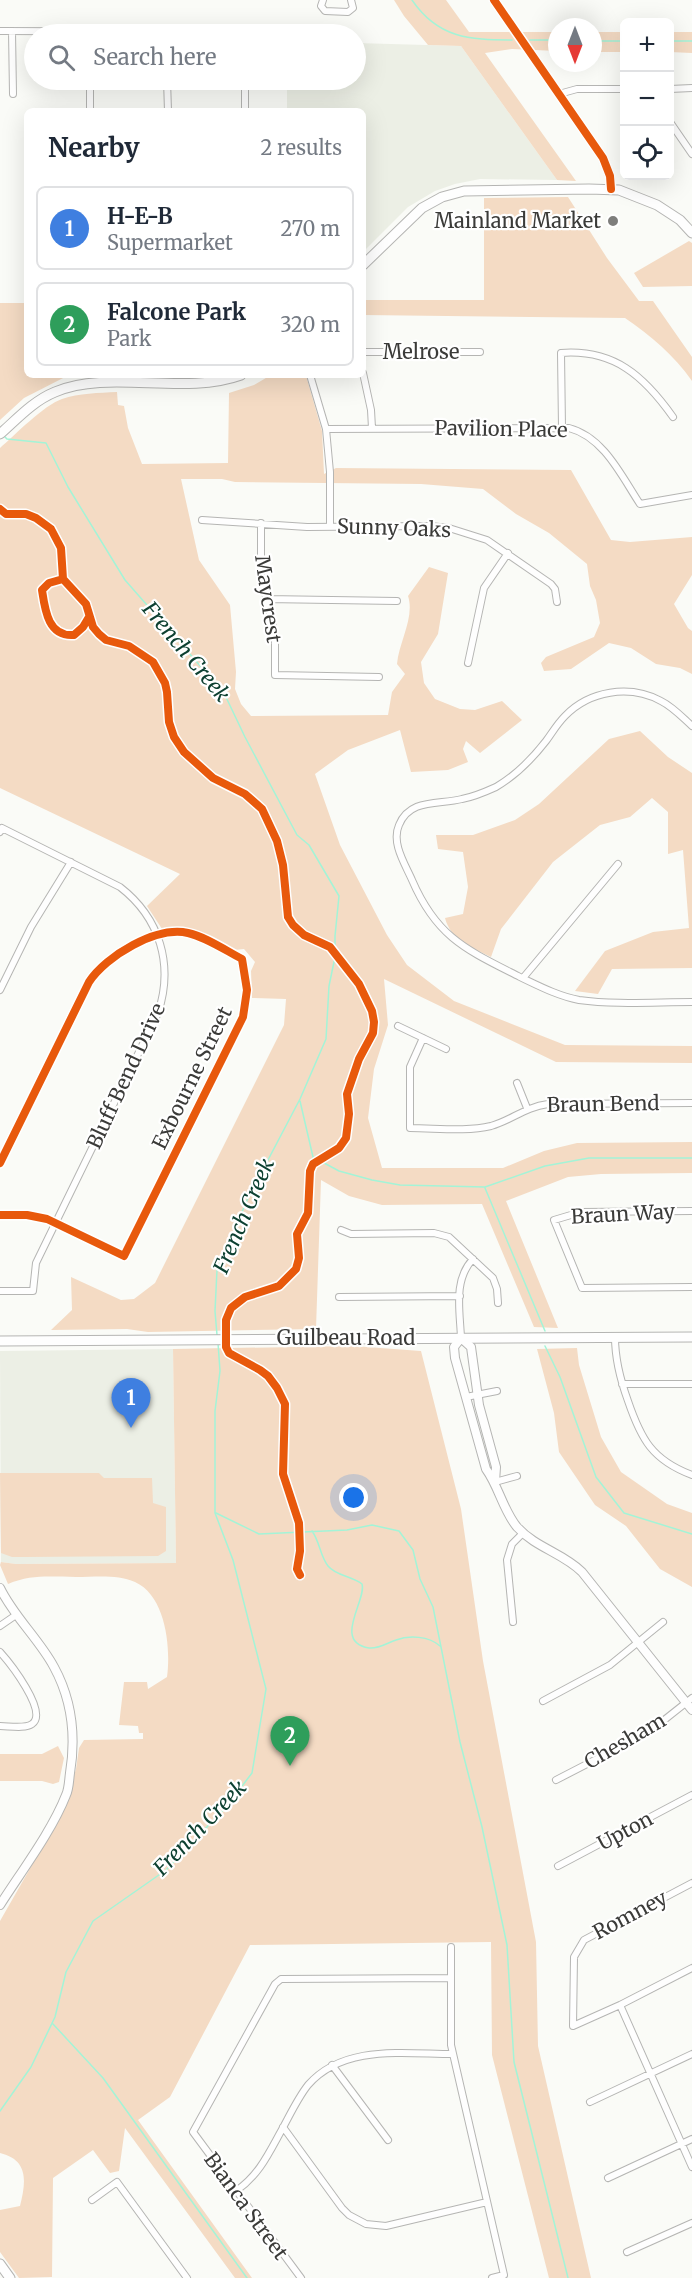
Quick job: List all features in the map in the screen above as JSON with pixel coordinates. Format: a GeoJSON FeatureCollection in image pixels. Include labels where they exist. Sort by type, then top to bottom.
{"type":"FeatureCollection","features":[{"type":"Feature","properties":{"kind":"main road"},"geometry":{"type":"LineString","coordinates":[[366,262],[412,215],[432,202],[453,194],[484,189],[611,189],[633,194],[657,205],[680,220],[691,231]]}},
{"type":"Feature","properties":{"kind":"main road"},"geometry":{"type":"LineString","coordinates":[[0,434],[44,397],[74,386],[168,379],[208,383],[229,378]]}},
{"type":"Feature","properties":{"kind":"main road","name":"Guilbeau Road"},"geometry":{"type":"LineString","coordinates":[[0,1341],[692,1337]]}},
{"type":"Feature","properties":{"kind":"main road"},"geometry":{"type":"LineString","coordinates":[[0,2264],[10,2278]]}},
{"type":"Feature","properties":{"kind":"street"},"geometry":{"type":"LineString","coordinates":[[323,0],[321,6],[325,11],[345,12],[353,8],[351,0]]}},
{"type":"Feature","properties":{"kind":"street"},"geometry":{"type":"LineString","coordinates":[[494,0],[603,158],[610,176],[611,189]]}},
{"type":"Feature","properties":{"kind":"street"},"geometry":{"type":"LineString","coordinates":[[0,31],[24,31]]}},
{"type":"Feature","properties":{"kind":"street"},"geometry":{"type":"LineString","coordinates":[[12,31],[13,94]]}},
{"type":"Feature","properties":{"kind":"street"},"geometry":{"type":"LineString","coordinates":[[674,89],[692,88]]}},
{"type":"Feature","properties":{"kind":"street"},"geometry":{"type":"LineString","coordinates":[[559,94],[577,89],[620,89]]}},
{"type":"Feature","properties":{"kind":"street"},"geometry":{"type":"LineString","coordinates":[[90,90],[90,108]]}},
{"type":"Feature","properties":{"kind":"street"},"geometry":{"type":"LineString","coordinates":[[168,90],[168,108]]}},
{"type":"Feature","properties":{"kind":"street"},"geometry":{"type":"LineString","coordinates":[[245,90],[245,108]]}},
{"type":"Feature","properties":{"kind":"street"},"geometry":{"type":"LineString","coordinates":[[672,126],[692,154]]}},
{"type":"Feature","properties":{"kind":"street","name":"Melrose"},"geometry":{"type":"LineString","coordinates":[[366,352],[480,352]]}},
{"type":"Feature","properties":{"kind":"street"},"geometry":{"type":"LineString","coordinates":[[562,428],[561,353],[590,354],[620,364],[644,381],[672,417]]}},
{"type":"Feature","properties":{"kind":"street"},"geometry":{"type":"LineString","coordinates":[[311,378],[326,429],[330,472],[330,526]]}},
{"type":"Feature","properties":{"kind":"street","name":"Melrose"},"geometry":{"type":"LineString","coordinates":[[364,378],[371,410],[372,428]]}},
{"type":"Feature","properties":{"kind":"street","name":"Pavilion Place"},"geometry":{"type":"LineString","coordinates":[[326,429],[562,428],[582,432],[596,442],[640,504],[692,495]]}},
{"type":"Feature","properties":{"kind":"street","name":"Sunny Oaks"},"geometry":{"type":"LineString","coordinates":[[202,520],[297,527],[448,528],[487,540],[508,553],[551,584],[555,589],[557,602]]}},
{"type":"Feature","properties":{"kind":"street","name":"Maycrest"},"geometry":{"type":"LineString","coordinates":[[261,523],[261,575],[275,634],[275,675],[379,677]]}},
{"type":"Feature","properties":{"kind":"street"},"geometry":{"type":"LineString","coordinates":[[468,663],[484,588],[508,553]]}},
{"type":"Feature","properties":{"kind":"street"},"geometry":{"type":"LineString","coordinates":[[266,599],[396,601]]}},
{"type":"Feature","properties":{"kind":"street"},"geometry":{"type":"LineString","coordinates":[[692,726],[672,708],[652,696],[622,691],[598,695],[580,703],[566,715],[533,757],[497,786],[462,799],[417,806],[411,809],[400,822],[396,833],[398,848],[422,901],[432,917],[449,936],[466,950],[558,994],[578,1000],[692,1002]]}},
{"type":"Feature","properties":{"kind":"street","name":"Bluff Bend Drive"},"geometry":{"type":"LineString","coordinates":[[0,1291],[33,1291],[36,1263],[158,1013],[164,993],[165,972],[158,936],[151,920],[131,896],[120,887],[71,862],[1,830]]}},
{"type":"Feature","properties":{"kind":"street"},"geometry":{"type":"LineString","coordinates":[[0,990],[31,927],[71,862]]}},
{"type":"Feature","properties":{"kind":"street"},"geometry":{"type":"LineString","coordinates":[[523,978],[618,864]]}},
{"type":"Feature","properties":{"kind":"street","name":"Exbourne Street"},"geometry":{"type":"LineString","coordinates":[[56,1222],[124,1256],[238,1027],[247,999],[242,959],[186,933],[158,936]]}},
{"type":"Feature","properties":{"kind":"street"},"geometry":{"type":"LineString","coordinates":[[0,1163],[93,976],[117,953],[158,936]]}},
{"type":"Feature","properties":{"kind":"street"},"geometry":{"type":"LineString","coordinates":[[398,1026],[446,1049]]}},
{"type":"Feature","properties":{"kind":"street","name":"Braun Bend"},"geometry":{"type":"LineString","coordinates":[[423,1038],[410,1067],[410,1128],[482,1127],[502,1121],[527,1108],[548,1104],[692,1103]]}},
{"type":"Feature","properties":{"kind":"street"},"geometry":{"type":"LineString","coordinates":[[517,1083],[527,1108]]}},
{"type":"Feature","properties":{"kind":"street","name":"Braun Way"},"geometry":{"type":"LineString","coordinates":[[692,1211],[581,1212],[554,1220],[582,1288],[692,1287]]}},
{"type":"Feature","properties":{"kind":"street"},"geometry":{"type":"LineString","coordinates":[[0,1215],[38,1216],[56,1222]]}},
{"type":"Feature","properties":{"kind":"street"},"geometry":{"type":"LineString","coordinates":[[341,1230],[351,1234],[440,1234],[449,1237],[495,1282],[498,1303]]}},
{"type":"Feature","properties":{"kind":"street"},"geometry":{"type":"LineString","coordinates":[[473,1259],[464,1271],[461,1280],[461,1338],[454,1347],[486,1469],[495,1482],[507,1511],[523,1533],[540,1546],[577,1567],[690,1704]]}},
{"type":"Feature","properties":{"kind":"street"},"geometry":{"type":"LineString","coordinates":[[339,1297],[460,1296]]}},
{"type":"Feature","properties":{"kind":"street"},"geometry":{"type":"LineString","coordinates":[[615,1337],[616,1364],[638,1428],[646,1443],[665,1462],[692,1475]]}},
{"type":"Feature","properties":{"kind":"street"},"geometry":{"type":"LineString","coordinates":[[461,1338],[471,1347],[477,1395],[496,1467],[495,1482]]}},
{"type":"Feature","properties":{"kind":"street"},"geometry":{"type":"LineString","coordinates":[[622,1384],[692,1384]]}},
{"type":"Feature","properties":{"kind":"street"},"geometry":{"type":"LineString","coordinates":[[466,1397],[497,1391]]}},
{"type":"Feature","properties":{"kind":"street"},"geometry":{"type":"LineString","coordinates":[[495,1482],[518,1476]]}},
{"type":"Feature","properties":{"kind":"street"},"geometry":{"type":"LineString","coordinates":[[513,1622],[507,1560],[512,1544],[523,1533]]}},
{"type":"Feature","properties":{"kind":"street"},"geometry":{"type":"LineString","coordinates":[[0,1588],[16,1615],[44,1650],[61,1680],[71,1715],[74,1744],[67,1794],[49,1828],[0,1905]]}},
{"type":"Feature","properties":{"kind":"street"},"geometry":{"type":"LineString","coordinates":[[0,1626],[16,1615]]}},
{"type":"Feature","properties":{"kind":"street"},"geometry":{"type":"LineString","coordinates":[[543,1701],[600,1671],[663,1622]]}},
{"type":"Feature","properties":{"kind":"street"},"geometry":{"type":"LineString","coordinates":[[0,1652],[23,1681],[36,1716],[35,1722],[30,1725],[0,1726]]}},
{"type":"Feature","properties":{"kind":"street","name":"Chesham"},"geometry":{"type":"LineString","coordinates":[[556,1780],[643,1735],[690,1704]]}},
{"type":"Feature","properties":{"kind":"street","name":"Upton"},"geometry":{"type":"LineString","coordinates":[[558,1866],[692,1795]]}},
{"type":"Feature","properties":{"kind":"street","name":"Romney"},"geometry":{"type":"LineString","coordinates":[[620,2005],[573,2026],[574,1957],[584,1940],[692,1883]]}},
{"type":"Feature","properties":{"kind":"street"},"geometry":{"type":"LineString","coordinates":[[451,1947],[453,2054],[504,2275],[492,2278]]}},
{"type":"Feature","properties":{"kind":"street"},"geometry":{"type":"LineString","coordinates":[[692,1968],[620,2005],[692,2167]]}},
{"type":"Feature","properties":{"kind":"street","name":"Bianca Street"},"geometry":{"type":"LineString","coordinates":[[297,2277],[193,2132],[275,1984],[281,1979],[451,1978]]}},
{"type":"Feature","properties":{"kind":"street"},"geometry":{"type":"LineString","coordinates":[[236,2191],[259,2169],[309,2085],[333,2065],[362,2055],[453,2054]]}},
{"type":"Feature","properties":{"kind":"street"},"geometry":{"type":"LineString","coordinates":[[590,2102],[692,2054]]}},
{"type":"Feature","properties":{"kind":"street"},"geometry":{"type":"LineString","coordinates":[[333,2065],[388,2140]]}},
{"type":"Feature","properties":{"kind":"street"},"geometry":{"type":"LineString","coordinates":[[283,2127],[342,2208],[357,2221],[386,2226],[487,2202]]}},
{"type":"Feature","properties":{"kind":"street"},"geometry":{"type":"LineString","coordinates":[[608,2178],[692,2139]]}},
{"type":"Feature","properties":{"kind":"street"},"geometry":{"type":"LineString","coordinates":[[92,2200],[117,2182],[187,2278]]}},
{"type":"Feature","properties":{"kind":"street"},"geometry":{"type":"LineString","coordinates":[[627,2252],[692,2223]]}},
{"type":"Feature","properties":{"kind":"shaded area"},"geometry":{"type":"Polygon","coordinates":[[[394,0],[446,0],[469,32],[548,32],[548,51],[512,49],[485,53],[576,181],[557,180],[461,46],[428,45],[394,0]]]}},
{"type":"Feature","properties":{"kind":"shaded area"},"geometry":{"type":"Polygon","coordinates":[[[602,32],[620,32],[620,52],[602,52],[602,32]]]}},
{"type":"Feature","properties":{"kind":"shaded area"},"geometry":{"type":"Polygon","coordinates":[[[674,32],[692,32],[692,53],[674,52],[674,32]]]}},
{"type":"Feature","properties":{"kind":"shaded area"},"geometry":{"type":"Polygon","coordinates":[[[366,43],[461,46],[557,180],[480,179],[435,191],[408,207],[366,249],[366,108],[287,108],[287,90],[366,90],[366,43]]]}},
{"type":"Feature","properties":{"kind":"shaded area"},"geometry":{"type":"Polygon","coordinates":[[[568,197],[607,258],[639,301],[653,301],[692,357],[692,381],[661,346],[625,318],[366,315],[366,300],[484,300],[484,198],[568,197]]]}},
{"type":"Feature","properties":{"kind":"shaded area"},"geometry":{"type":"Polygon","coordinates":[[[689,241],[692,243],[692,286],[643,287],[634,273],[689,241]]]}},
{"type":"Feature","properties":{"kind":"shaded area"},"geometry":{"type":"Polygon","coordinates":[[[0,303],[24,303],[24,378],[63,378],[24,398],[0,420],[0,303]]]}},
{"type":"Feature","properties":{"kind":"shaded area"},"geometry":{"type":"Polygon","coordinates":[[[266,378],[306,378],[322,431],[324,474],[336,468],[571,470],[611,540],[630,542],[692,537],[692,575],[674,604],[692,631],[692,674],[680,668],[656,664],[631,648],[609,643],[571,669],[544,671],[541,663],[546,657],[594,637],[600,623],[596,600],[590,586],[587,564],[549,533],[516,514],[483,489],[421,484],[235,482],[222,479],[181,479],[199,560],[230,605],[236,672],[235,689],[241,704],[251,716],[388,715],[392,692],[405,674],[397,664],[410,612],[408,596],[429,567],[448,573],[438,634],[421,662],[424,683],[435,699],[460,709],[475,710],[502,701],[522,720],[480,753],[466,741],[463,749],[468,762],[448,770],[411,772],[400,730],[348,750],[315,774],[340,845],[387,935],[407,965],[454,1001],[565,1045],[692,1046],[692,1063],[556,1062],[384,979],[388,1025],[374,1069],[368,1118],[382,1168],[503,1168],[544,1151],[577,1143],[692,1142],[692,1173],[601,1174],[568,1177],[506,1201],[558,1328],[534,1327],[482,1204],[382,1205],[349,1196],[321,1180],[316,1329],[148,1332],[127,1329],[51,1330],[72,1310],[71,1277],[121,1300],[134,1299],[155,1283],[284,1025],[286,999],[252,998],[251,971],[255,962],[244,949],[234,950],[186,929],[164,932],[147,906],[180,874],[0,788],[0,448],[55,402],[75,396],[117,392],[118,405],[124,406],[128,428],[142,464],[228,463],[229,393],[254,385],[266,378]]]}},
{"type":"Feature","properties":{"kind":"shaded area"},"geometry":{"type":"Polygon","coordinates":[[[640,731],[668,757],[692,773],[692,968],[612,969],[598,994],[575,991],[605,951],[653,932],[689,928],[683,850],[668,854],[668,812],[652,798],[630,817],[600,825],[553,862],[501,929],[491,957],[457,937],[445,918],[463,914],[468,887],[463,852],[438,849],[436,835],[473,835],[515,820],[539,804],[609,739],[640,731]]]}},
{"type":"Feature","properties":{"kind":"shaded area"},"geometry":{"type":"Polygon","coordinates":[[[353,1346],[421,1351],[461,1509],[483,1661],[536,1942],[538,2046],[591,2278],[549,2278],[492,2055],[491,1942],[250,1945],[170,2097],[138,2120],[252,2278],[235,2278],[125,2128],[119,2171],[110,2173],[93,2150],[53,2178],[52,2277],[19,2278],[0,2252],[0,2210],[20,2206],[24,2181],[21,2167],[16,2161],[0,2153],[0,1921],[64,1809],[76,1769],[79,1748],[84,1740],[143,1739],[143,1733],[139,1733],[138,1726],[119,1725],[124,1682],[147,1682],[148,1689],[167,1677],[168,1652],[160,1611],[154,1599],[135,1582],[113,1577],[33,1577],[8,1584],[0,1565],[1,1562],[16,1564],[176,1563],[173,1349],[353,1346]]]}},
{"type":"Feature","properties":{"kind":"shaded area"},"geometry":{"type":"Polygon","coordinates":[[[577,1348],[579,1365],[601,1437],[621,1472],[667,1504],[692,1513],[692,1587],[660,1569],[626,1526],[595,1505],[559,1452],[554,1413],[537,1349],[577,1348]]]}},
{"type":"Feature","properties":{"kind":"shaded area"},"geometry":{"type":"Polygon","coordinates":[[[173,1349],[176,1563],[16,1564],[1,1562],[0,1351],[173,1349]]]}},
{"type":"Feature","properties":{"kind":"shaded area"},"geometry":{"type":"Polygon","coordinates":[[[0,1473],[99,1473],[104,1478],[152,1478],[153,1503],[166,1507],[166,1551],[158,1556],[12,1557],[1,1553],[0,1473]]]}},
{"type":"Feature","properties":{"kind":"shaded area"},"geometry":{"type":"Polygon","coordinates":[[[58,1746],[64,1758],[59,1782],[53,1784],[42,1781],[0,1781],[0,1754],[42,1754],[58,1746]]]}},
{"type":"Feature","properties":{"kind":"waterway"},"geometry":{"type":"LineString","coordinates":[[412,0],[433,22],[456,34],[482,39],[512,40]]}},
{"type":"Feature","properties":{"kind":"waterway"},"geometry":{"type":"LineString","coordinates":[[530,40],[548,40]]}},
{"type":"Feature","properties":{"kind":"waterway"},"geometry":{"type":"LineString","coordinates":[[602,41],[620,41]]}},
{"type":"Feature","properties":{"kind":"waterway"},"geometry":{"type":"LineString","coordinates":[[674,41],[692,41]]}},
{"type":"Feature","properties":{"kind":"waterway","name":"French Creek"},"geometry":{"type":"LineString","coordinates":[[4,436],[7,439],[46,443],[68,487],[125,580],[224,693],[297,835],[309,845],[339,896],[335,957],[329,986],[326,1039],[300,1099],[248,1198],[217,1270],[215,1311],[217,1335]]}},
{"type":"Feature","properties":{"kind":"waterway"},"geometry":{"type":"LineString","coordinates":[[300,1101],[313,1157],[339,1171],[400,1185],[485,1187],[545,1166],[589,1158],[692,1158]]}},
{"type":"Feature","properties":{"kind":"waterway"},"geometry":{"type":"LineString","coordinates":[[485,1188],[545,1331]]}},
{"type":"Feature","properties":{"kind":"waterway","name":"French Creek"},"geometry":{"type":"LineString","coordinates":[[0,2111],[31,2067],[55,2017],[66,1972],[93,1921],[166,1870],[226,1807],[252,1773],[266,1689],[233,1560],[215,1513],[215,1411],[220,1371],[218,1343]]}},
{"type":"Feature","properties":{"kind":"waterway"},"geometry":{"type":"LineString","coordinates":[[545,1346],[560,1377],[596,1477],[624,1513],[692,1534]]}},
{"type":"Feature","properties":{"kind":"waterway"},"geometry":{"type":"LineString","coordinates":[[216,1513],[259,1534],[347,1530],[372,1525],[399,1531],[413,1550],[420,1579],[433,1607],[460,1742],[482,1827],[507,1945],[514,2062],[568,2278]]}},
{"type":"Feature","properties":{"kind":"waterway"},"geometry":{"type":"LineString","coordinates":[[312,1531],[328,1566],[335,1572],[362,1584],[352,1629],[353,1638],[358,1644],[373,1648],[401,1638],[413,1637],[425,1638],[440,1646]]}},
{"type":"Feature","properties":{"kind":"waterway"},"geometry":{"type":"LineString","coordinates":[[53,2024],[103,2078],[247,2278]]}},
{"type":"Feature","properties":{"kind":"cycle path"},"geometry":{"type":"LineString","coordinates":[[494,0],[603,158],[610,176],[611,189]]}},
{"type":"Feature","properties":{"kind":"cycle path"},"geometry":{"type":"LineString","coordinates":[[0,509],[6,514],[26,514],[51,529],[61,548],[63,579],[86,604],[93,627],[106,640],[129,646],[153,662],[165,683],[169,722],[174,737],[184,752],[213,778],[245,794],[262,809],[277,841],[283,865],[288,917],[304,935],[330,947],[359,984],[372,1011],[373,1033],[359,1059],[347,1094],[349,1114],[346,1138],[339,1148],[313,1164],[310,1171],[308,1213],[297,1234],[299,1258],[296,1269],[279,1286],[245,1297],[231,1308],[226,1320],[226,1347],[229,1353],[268,1376],[285,1404],[283,1474],[299,1523],[300,1551],[297,1569],[300,1575]]}},
{"type":"Feature","properties":{"kind":"cycle path"},"geometry":{"type":"LineString","coordinates":[[63,579],[49,583],[42,590],[49,621],[53,627],[58,632],[74,635],[89,617]]}},
{"type":"Feature","properties":{"kind":"cycle path"},"geometry":{"type":"LineString","coordinates":[[0,1163],[89,982],[107,962],[133,945],[161,934],[175,932],[202,937],[242,959],[247,990],[243,1017],[124,1256],[47,1219],[27,1215],[0,1215]]}},
{"type":"Feature","properties":{"kind":"place","name":"Mainland Market"},"geometry":{"type":"Point","coordinates":[613,221]}},
{"type":"Feature","properties":{"kind":"place","name":"H-E-B"},"geometry":{"type":"Point","coordinates":[131,1428]}},
{"type":"Feature","properties":{"kind":"place","name":"Falcone Park"},"geometry":{"type":"Point","coordinates":[290,1766]}}]}
